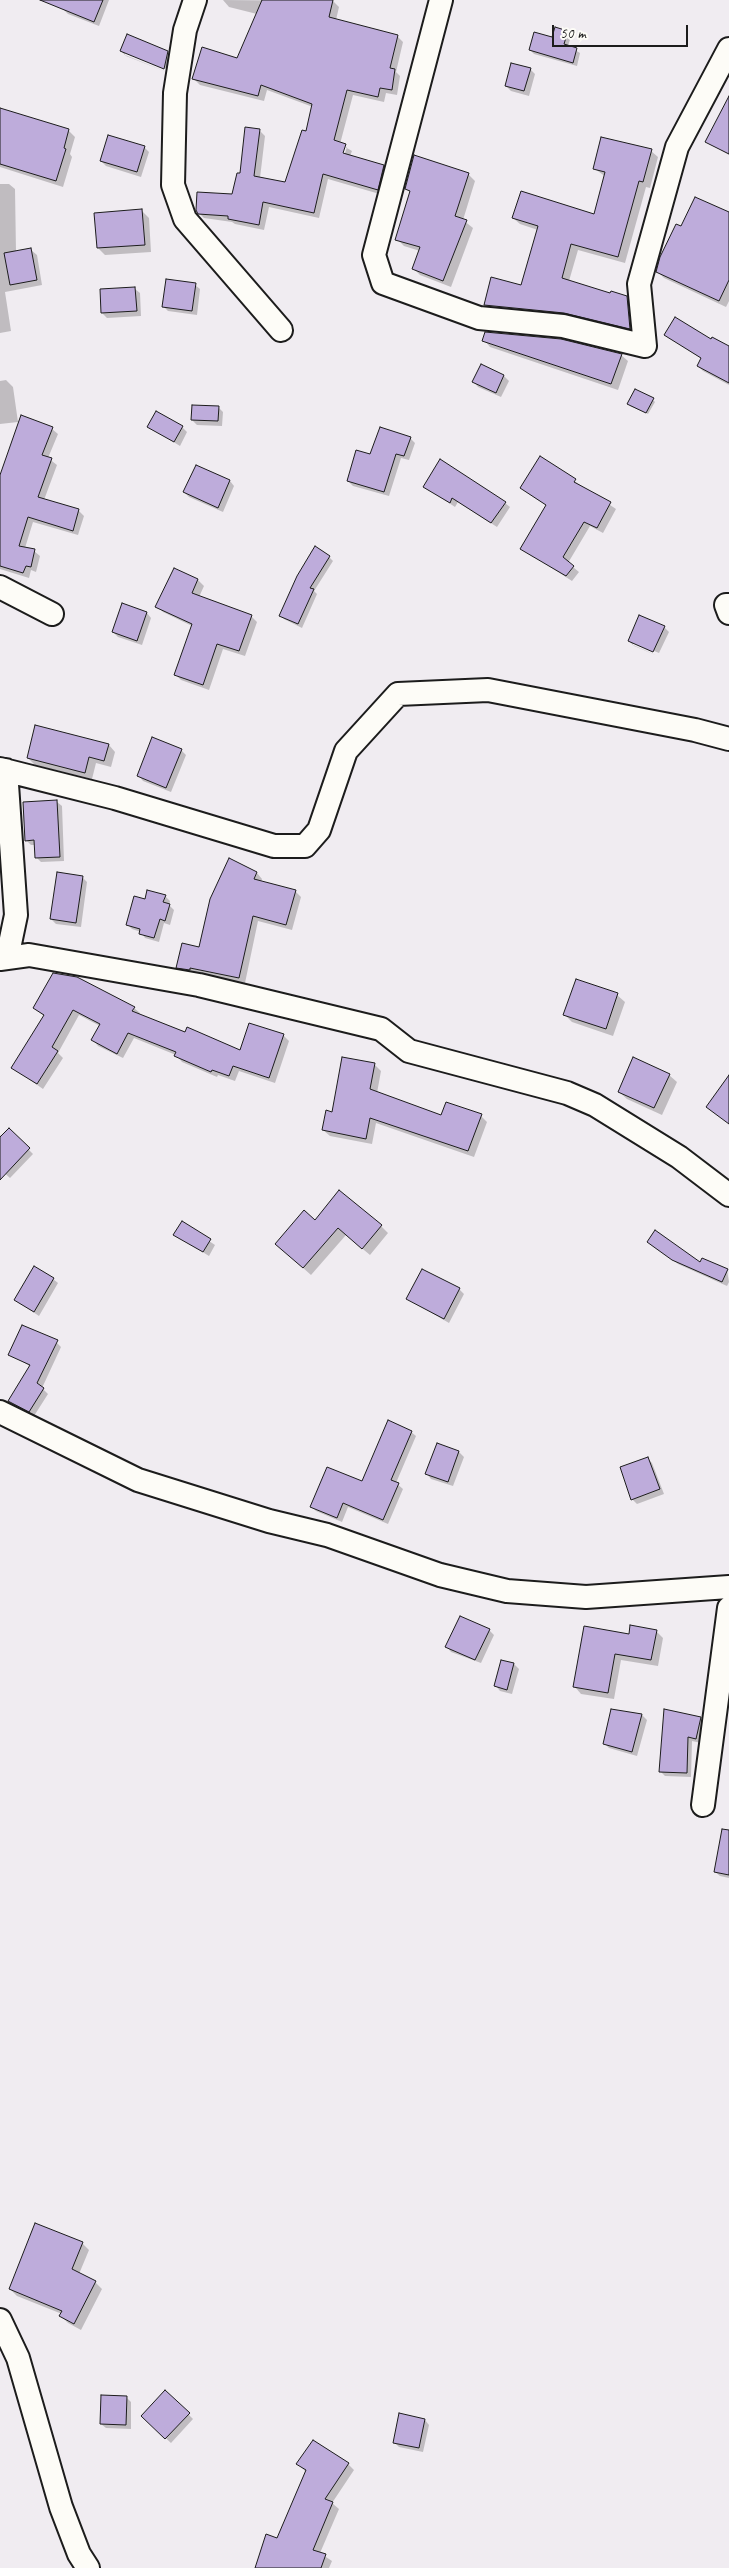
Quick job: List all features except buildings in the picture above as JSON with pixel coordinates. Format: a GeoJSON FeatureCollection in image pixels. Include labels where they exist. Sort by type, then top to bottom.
{"type":"FeatureCollection","features":[{"type":"Feature","properties":{"kind":"street"},"geometry":{"type":"LineString","coordinates":[[195,0],[185,30],[175,92],[173,185],[185,219],[281,330]]}},
{"type":"Feature","properties":{"kind":"street"},"geometry":{"type":"LineString","coordinates":[[441,0],[374,255],[384,283],[479,318],[562,326],[645,346],[639,284],[677,147],[729,49]]}},
{"type":"Feature","properties":{"kind":"street"},"geometry":{"type":"LineString","coordinates":[[0,587],[52,614]]}},
{"type":"Feature","properties":{"kind":"street"},"geometry":{"type":"LineString","coordinates":[[729,605],[726,604],[729,612]]}},
{"type":"Feature","properties":{"kind":"street"},"geometry":{"type":"LineString","coordinates":[[729,739],[695,730],[488,690],[398,694],[346,751],[319,830],[305,846],[274,846],[115,798],[3,770],[16,915],[4,959],[29,955],[199,985],[381,1029],[409,1051],[567,1093],[594,1105],[679,1157],[729,1195]]}},
{"type":"Feature","properties":{"kind":"street"},"geometry":{"type":"LineString","coordinates":[[0,1412],[138,1480],[269,1521],[327,1535],[440,1575],[507,1591],[586,1597],[729,1587]]}},
{"type":"Feature","properties":{"kind":"street"},"geometry":{"type":"LineString","coordinates":[[703,1805],[729,1608]]}},
{"type":"Feature","properties":{"kind":"street"},"geometry":{"type":"LineString","coordinates":[[0,2320],[18,2358],[61,2507],[80,2554],[88,2568]]}}]}
